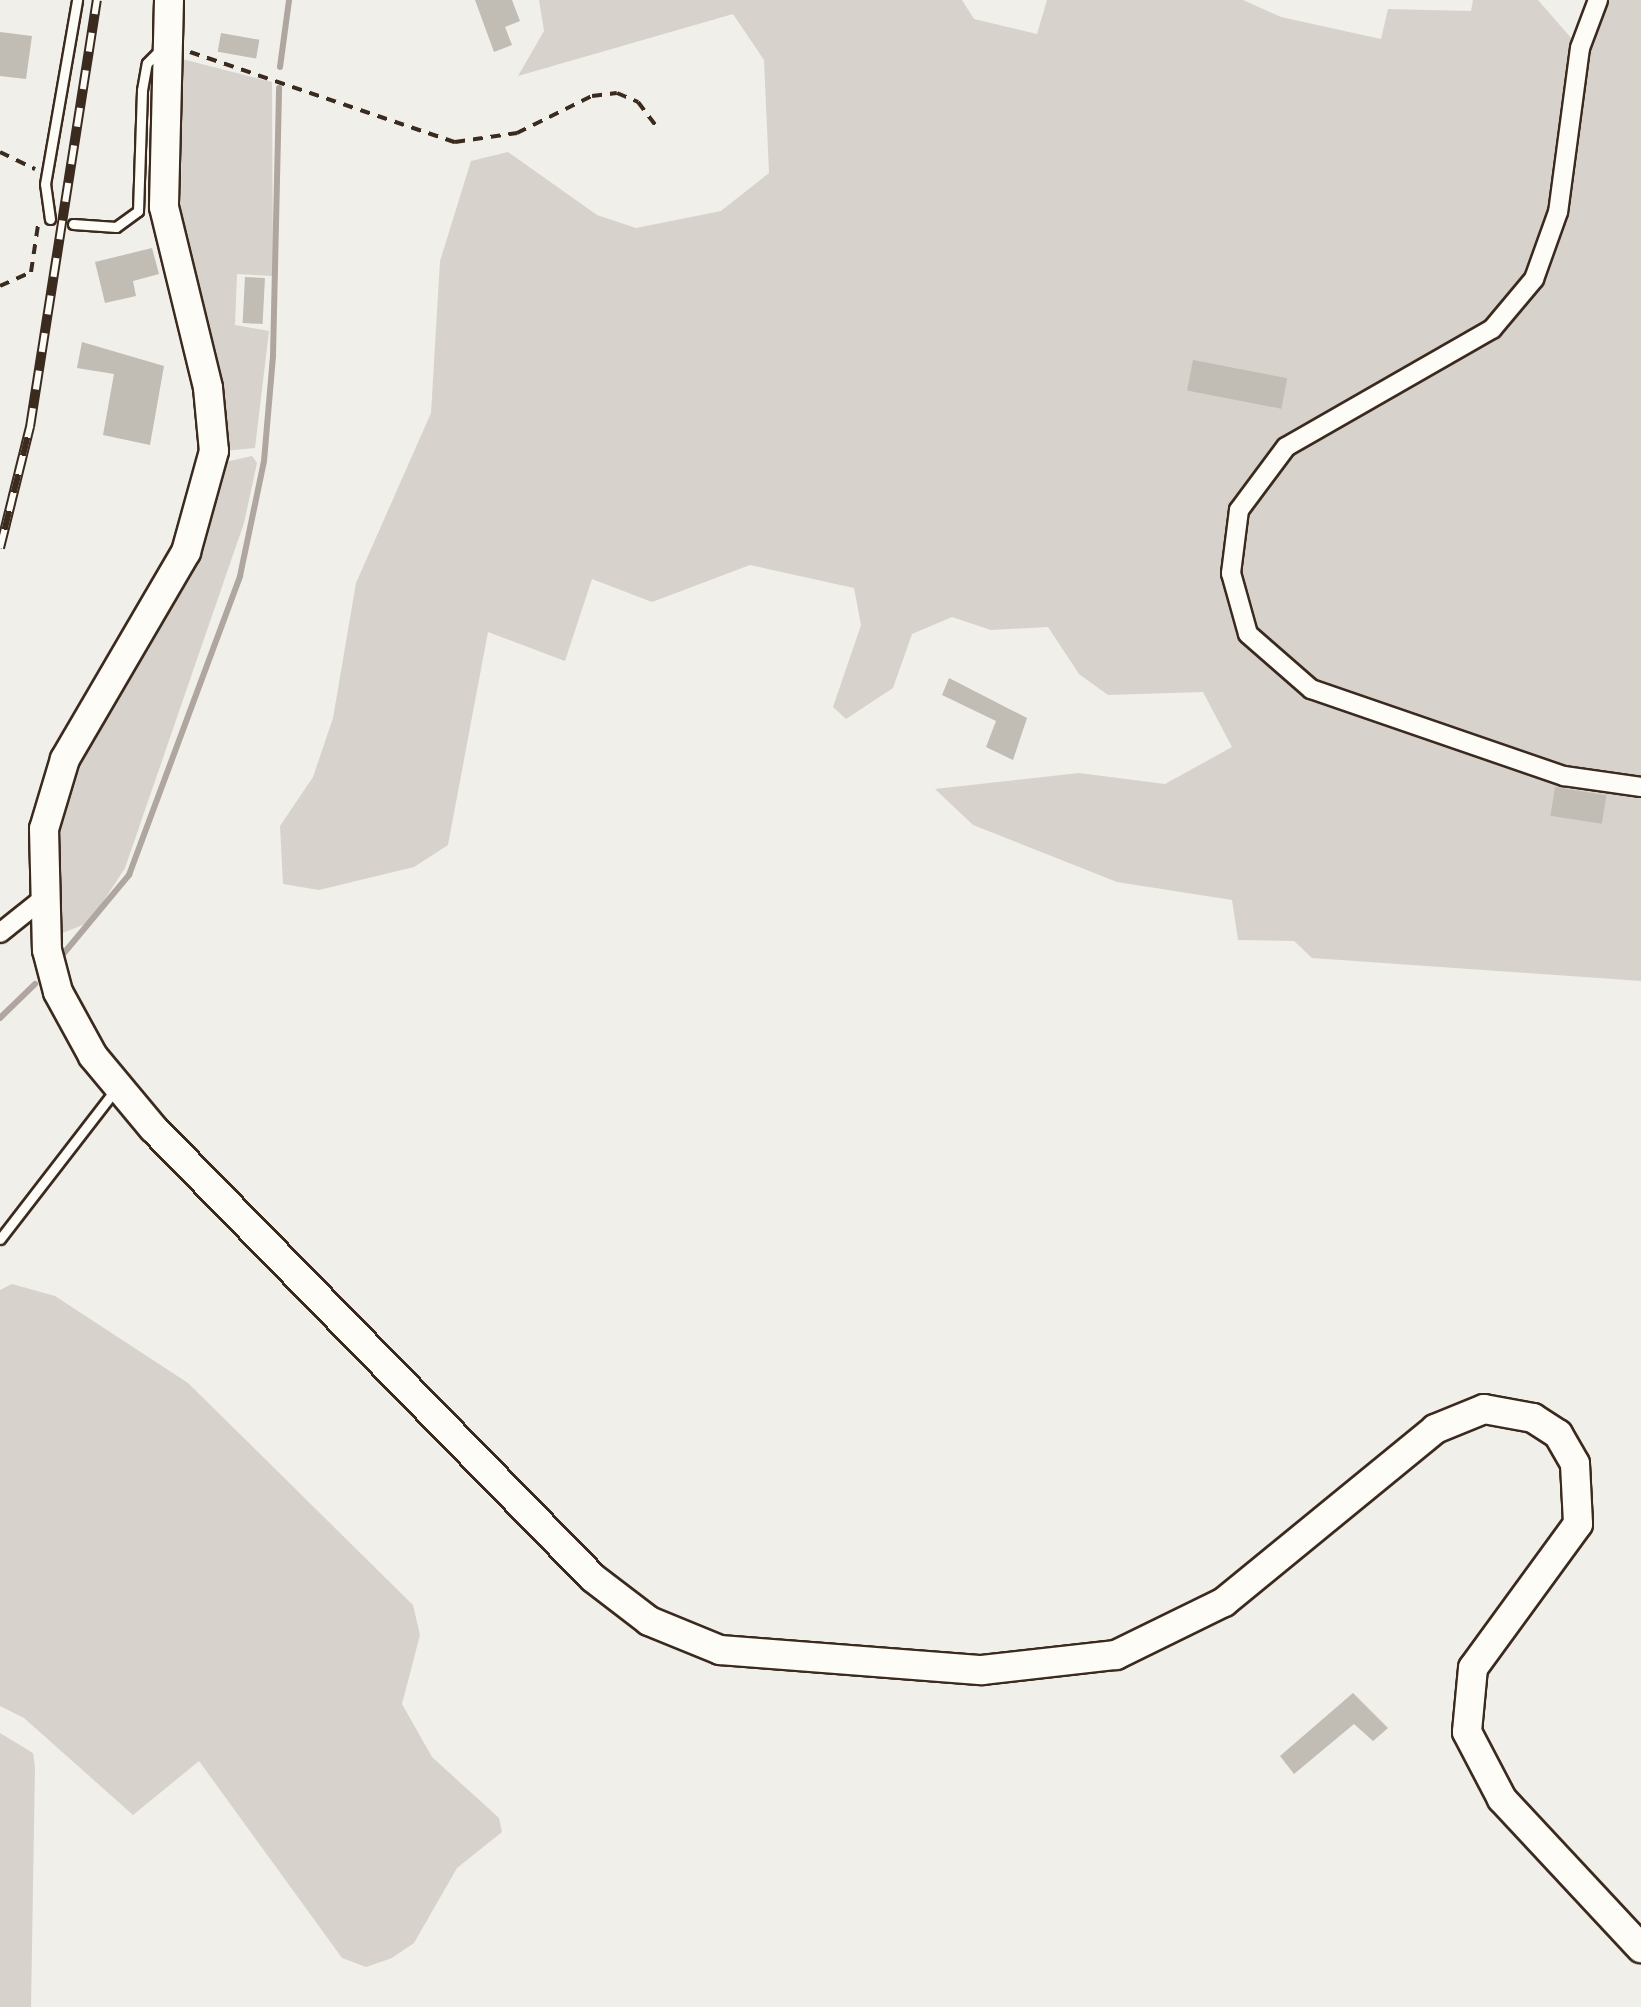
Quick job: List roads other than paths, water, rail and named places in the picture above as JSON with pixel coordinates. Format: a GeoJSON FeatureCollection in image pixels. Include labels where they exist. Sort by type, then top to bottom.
{"type":"FeatureCollection","features":[{"type":"Feature","properties":{"kind":"street"},"geometry":{"type":"LineString","coordinates":[[169,0],[164,207],[208,388],[208,486],[166,591],[65,759],[44,829],[40,900],[58,992],[118,1087],[593,1578],[650,1621],[720,1650],[982,1670],[1116,1655],[1224,1602],[1435,1428],[1484,1409],[1533,1418],[1558,1434],[1575,1464],[1578,1524],[1473,1668],[1467,1732],[1502,1799],[1641,1948]]}},
{"type":"Feature","properties":{"kind":"street"},"geometry":{"type":"LineString","coordinates":[[1598,0],[1580,48],[1554,231],[1534,279],[1492,329],[1286,447],[1239,510],[1231,573],[1248,634],[1312,689],[1564,776],[1641,787]]}},
{"type":"Feature","properties":{"kind":"street"},"geometry":{"type":"LineString","coordinates":[[0,933],[40,900]]}},
{"type":"Feature","properties":{"kind":"lane"},"geometry":{"type":"LineString","coordinates":[[50,220],[45,184],[77,0]]}},
{"type":"Feature","properties":{"kind":"lane"},"geometry":{"type":"LineString","coordinates":[[73,224],[116,228],[138,212],[147,63],[166,45]]}},
{"type":"Feature","properties":{"kind":"lane"},"geometry":{"type":"LineString","coordinates":[[0,1239],[118,1087]]}},
{"type":"Feature","properties":{"kind":"waterway"},"geometry":{"type":"LineString","coordinates":[[280,67],[289,0]]}},
{"type":"Feature","properties":{"kind":"waterway"},"geometry":{"type":"LineString","coordinates":[[64,953],[129,875],[240,576],[264,461],[273,356],[279,88]]}},
{"type":"Feature","properties":{"kind":"waterway"},"geometry":{"type":"LineString","coordinates":[[0,1018],[35,984]]}},
{"type":"Feature","properties":{"kind":"railway"},"geometry":{"type":"LineString","coordinates":[[0,548],[30,427],[97,0]]}}]}
